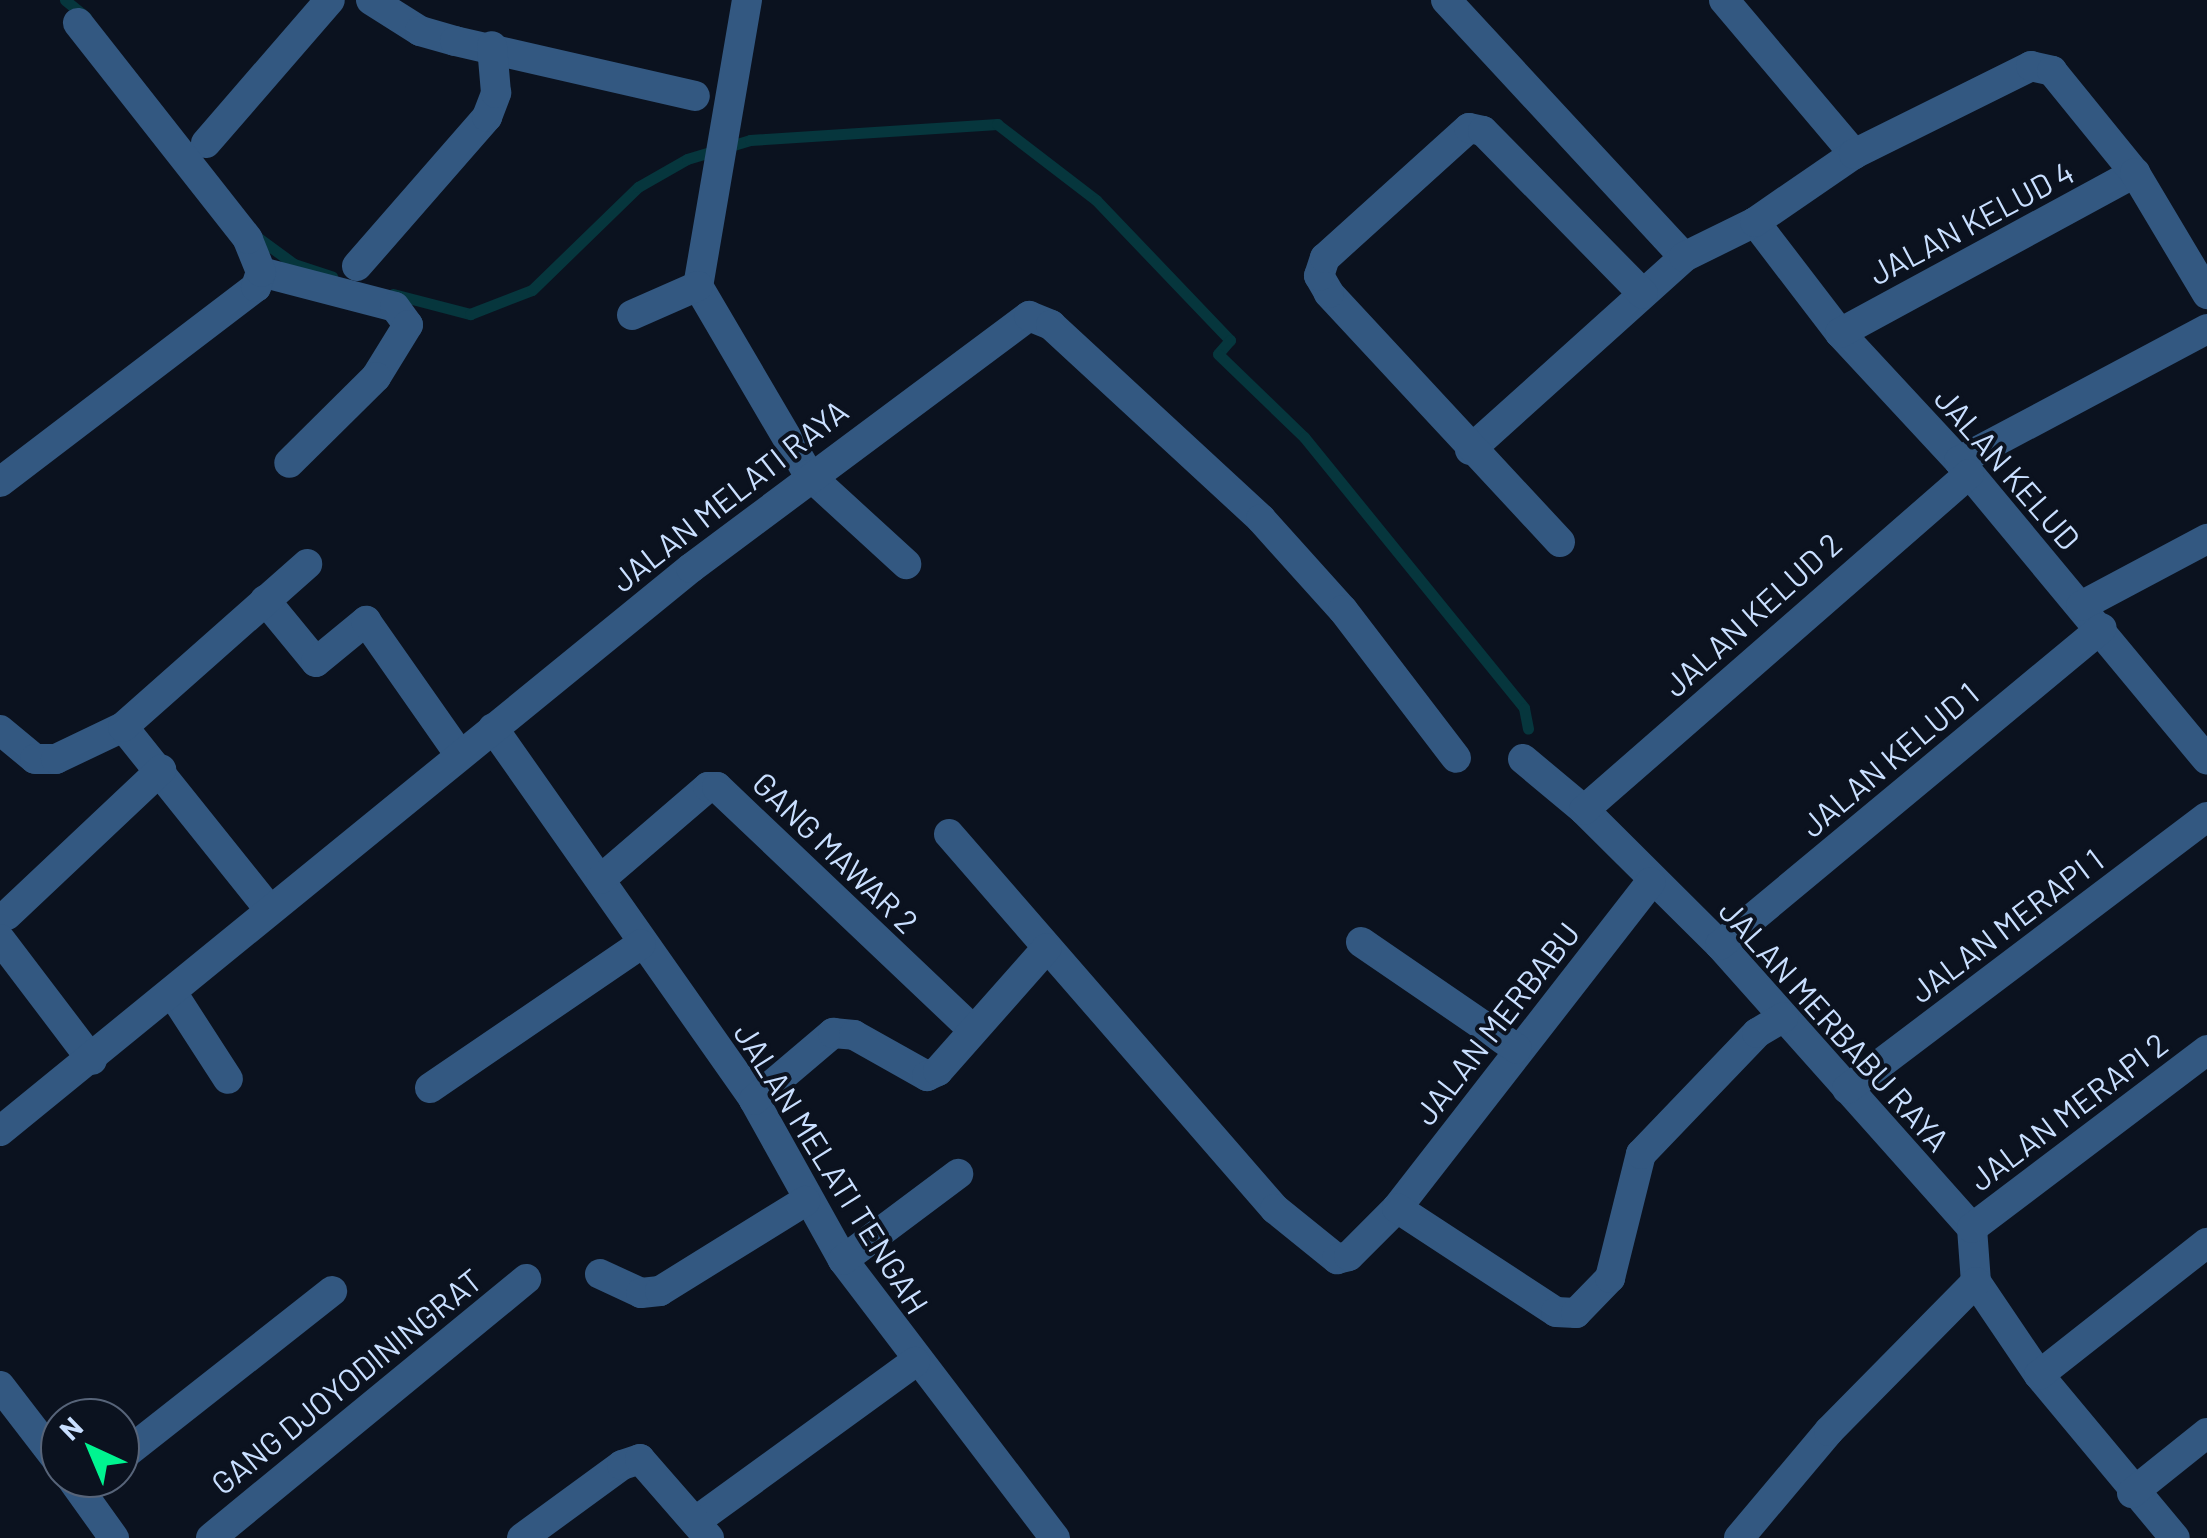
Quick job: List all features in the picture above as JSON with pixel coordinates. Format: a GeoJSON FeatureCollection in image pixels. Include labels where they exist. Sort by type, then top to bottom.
{"type":"FeatureCollection","features":[{"type":"Feature","properties":{"kind":"street"},"geometry":{"type":"LineString","coordinates":[[206,144],[330,0]]}},
{"type":"Feature","properties":{"kind":"street"},"geometry":{"type":"LineString","coordinates":[[371,0],[420,30],[696,96]]}},
{"type":"Feature","properties":{"kind":"street"},"geometry":{"type":"LineString","coordinates":[[747,0],[698,286],[809,474],[906,564]]}},
{"type":"Feature","properties":{"kind":"street"},"geometry":{"type":"LineString","coordinates":[[1446,0],[1684,257]]}},
{"type":"Feature","properties":{"kind":"street"},"geometry":{"type":"LineString","coordinates":[[1724,0],[1854,154]]}},
{"type":"Feature","properties":{"kind":"street"},"geometry":{"type":"LineString","coordinates":[[0,482],[256,288],[260,272],[248,239],[78,24]]}},
{"type":"Feature","properties":{"kind":"street"},"geometry":{"type":"LineString","coordinates":[[357,266],[487,117],[496,93],[492,46]]}},
{"type":"Feature","properties":{"kind":"street"},"geometry":{"type":"LineString","coordinates":[[1470,450],[1684,257],[1755,222],[1854,154],[2042,66],[2135,173],[2207,294]]}},
{"type":"Feature","properties":{"kind":"street"},"geometry":{"type":"LineString","coordinates":[[1560,542],[1470,450],[1319,276],[1324,258],[1469,128],[1483,130],[1644,294]]}},
{"type":"Feature","properties":{"kind":"street","name":"JALAN KELUD 4"},"geometry":{"type":"LineString","coordinates":[[1840,333],[2135,173]]}},
{"type":"Feature","properties":{"kind":"street","name":"JALAN KELUD"},"geometry":{"type":"LineString","coordinates":[[1755,222],[1840,333],[1964,468],[2207,760]]}},
{"type":"Feature","properties":{"kind":"street"},"geometry":{"type":"LineString","coordinates":[[260,272],[396,307],[408,325],[376,377],[288,464]]}},
{"type":"Feature","properties":{"kind":"street"},"geometry":{"type":"LineString","coordinates":[[632,315],[698,286]]}},
{"type":"Feature","properties":{"kind":"street","name":"JALAN MELATI RAYA"},"geometry":{"type":"LineString","coordinates":[[0,1131],[173,994],[268,908],[809,474],[1009,327],[1038,317],[1261,519],[1343,610],[1456,758]]}},
{"type":"Feature","properties":{"kind":"street","name":"JALAN KELUD 2"},"geometry":{"type":"LineString","coordinates":[[1584,810],[1964,468],[2207,329]]}},
{"type":"Feature","properties":{"kind":"street","name":"JALAN KELUD 1"},"geometry":{"type":"LineString","coordinates":[[1720,945],[2091,617],[2207,539]]}},
{"type":"Feature","properties":{"kind":"street"},"geometry":{"type":"LineString","coordinates":[[0,730],[35,759],[56,759],[123,727],[308,564]]}},
{"type":"Feature","properties":{"kind":"street"},"geometry":{"type":"LineString","coordinates":[[265,600],[316,662],[366,621],[459,754]]}},
{"type":"Feature","properties":{"kind":"street"},"geometry":{"type":"LineString","coordinates":[[123,727],[268,908]]}},
{"type":"Feature","properties":{"kind":"street","name":"JALAN MELATI TENGAH"},"geometry":{"type":"LineString","coordinates":[[493,728],[754,1100],[799,1174],[805,1201],[843,1260],[914,1362],[1055,1538]]}},
{"type":"Feature","properties":{"kind":"street","name":"JALAN MERBABU RAYA"},"geometry":{"type":"LineString","coordinates":[[1522,759],[1584,810],[1651,882],[1720,945],[1972,1228]]}},
{"type":"Feature","properties":{"kind":"street"},"geometry":{"type":"LineString","coordinates":[[92,1060],[3,927],[160,770]]}},
{"type":"Feature","properties":{"kind":"street","name":"GANG MAWAR 2"},"geometry":{"type":"LineString","coordinates":[[601,878],[708,787],[717,787],[972,1029]]}},
{"type":"Feature","properties":{"kind":"street","name":"JALAN MERAPI 1"},"geometry":{"type":"LineString","coordinates":[[1847,1089],[2207,817]]}},
{"type":"Feature","properties":{"kind":"street"},"geometry":{"type":"LineString","coordinates":[[754,1100],[833,1033],[854,1035],[926,1076],[1046,948],[949,834]]}},
{"type":"Feature","properties":{"kind":"street","name":"JALAN MERBABU"},"geometry":{"type":"LineString","coordinates":[[1046,948],[1276,1209],[1324,1253],[1350,1256],[1397,1208],[1517,1049],[1651,882]]}},
{"type":"Feature","properties":{"kind":"street"},"geometry":{"type":"LineString","coordinates":[[1361,942],[1517,1049]]}},
{"type":"Feature","properties":{"kind":"street"},"geometry":{"type":"LineString","coordinates":[[430,1088],[641,944]]}},
{"type":"Feature","properties":{"kind":"street"},"geometry":{"type":"LineString","coordinates":[[173,994],[228,1079]]}},
{"type":"Feature","properties":{"kind":"street"},"geometry":{"type":"LineString","coordinates":[[1397,1208],[1556,1312],[1576,1313],[1610,1278],[1641,1154],[1757,1032],[1784,1017]]}},
{"type":"Feature","properties":{"kind":"street","name":"JALAN MERAPI 2"},"geometry":{"type":"LineString","coordinates":[[1972,1228],[2207,1050]]}},
{"type":"Feature","properties":{"kind":"street"},"geometry":{"type":"LineString","coordinates":[[843,1260],[958,1174]]}},
{"type":"Feature","properties":{"kind":"street"},"geometry":{"type":"LineString","coordinates":[[600,1274],[641,1293],[660,1292],[805,1201]]}},
{"type":"Feature","properties":{"kind":"street"},"geometry":{"type":"LineString","coordinates":[[1972,1228],[1976,1282],[2039,1376],[2132,1493],[2175,1538]]}},
{"type":"Feature","properties":{"kind":"street"},"geometry":{"type":"LineString","coordinates":[[2039,1376],[2207,1243]]}},
{"type":"Feature","properties":{"kind":"street","name":"GANG DJOYODININGRAT"},"geometry":{"type":"LineString","coordinates":[[211,1538],[526,1279]]}},
{"type":"Feature","properties":{"kind":"street"},"geometry":{"type":"LineString","coordinates":[[1739,1538],[1829,1431],[1976,1282]]}},
{"type":"Feature","properties":{"kind":"street"},"geometry":{"type":"LineString","coordinates":[[140,1442],[332,1291]]}},
{"type":"Feature","properties":{"kind":"street"},"geometry":{"type":"LineString","coordinates":[[522,1538],[622,1464],[640,1459],[703,1530],[914,1362]]}},
{"type":"Feature","properties":{"kind":"street"},"geometry":{"type":"LineString","coordinates":[[0,1386],[40,1438]]}},
{"type":"Feature","properties":{"kind":"street"},"geometry":{"type":"LineString","coordinates":[[2132,1493],[2207,1433]]}},
{"type":"Feature","properties":{"kind":"street"},"geometry":{"type":"LineString","coordinates":[[91,1498],[114,1538]]}},
{"type":"Feature","properties":{"kind":"waterway"},"geometry":{"type":"LineString","coordinates":[[65,0],[86,17]]}},
{"type":"Feature","properties":{"kind":"waterway"},"geometry":{"type":"LineString","coordinates":[[393,294],[470,314],[532,290],[638,187],[687,159],[750,140],[997,124],[1096,200],[1230,340],[1218,354],[1304,437],[1524,708],[1528,729]]}},
{"type":"Feature","properties":{"kind":"waterway"},"geometry":{"type":"LineString","coordinates":[[257,237],[294,264],[332,276]]}}]}
